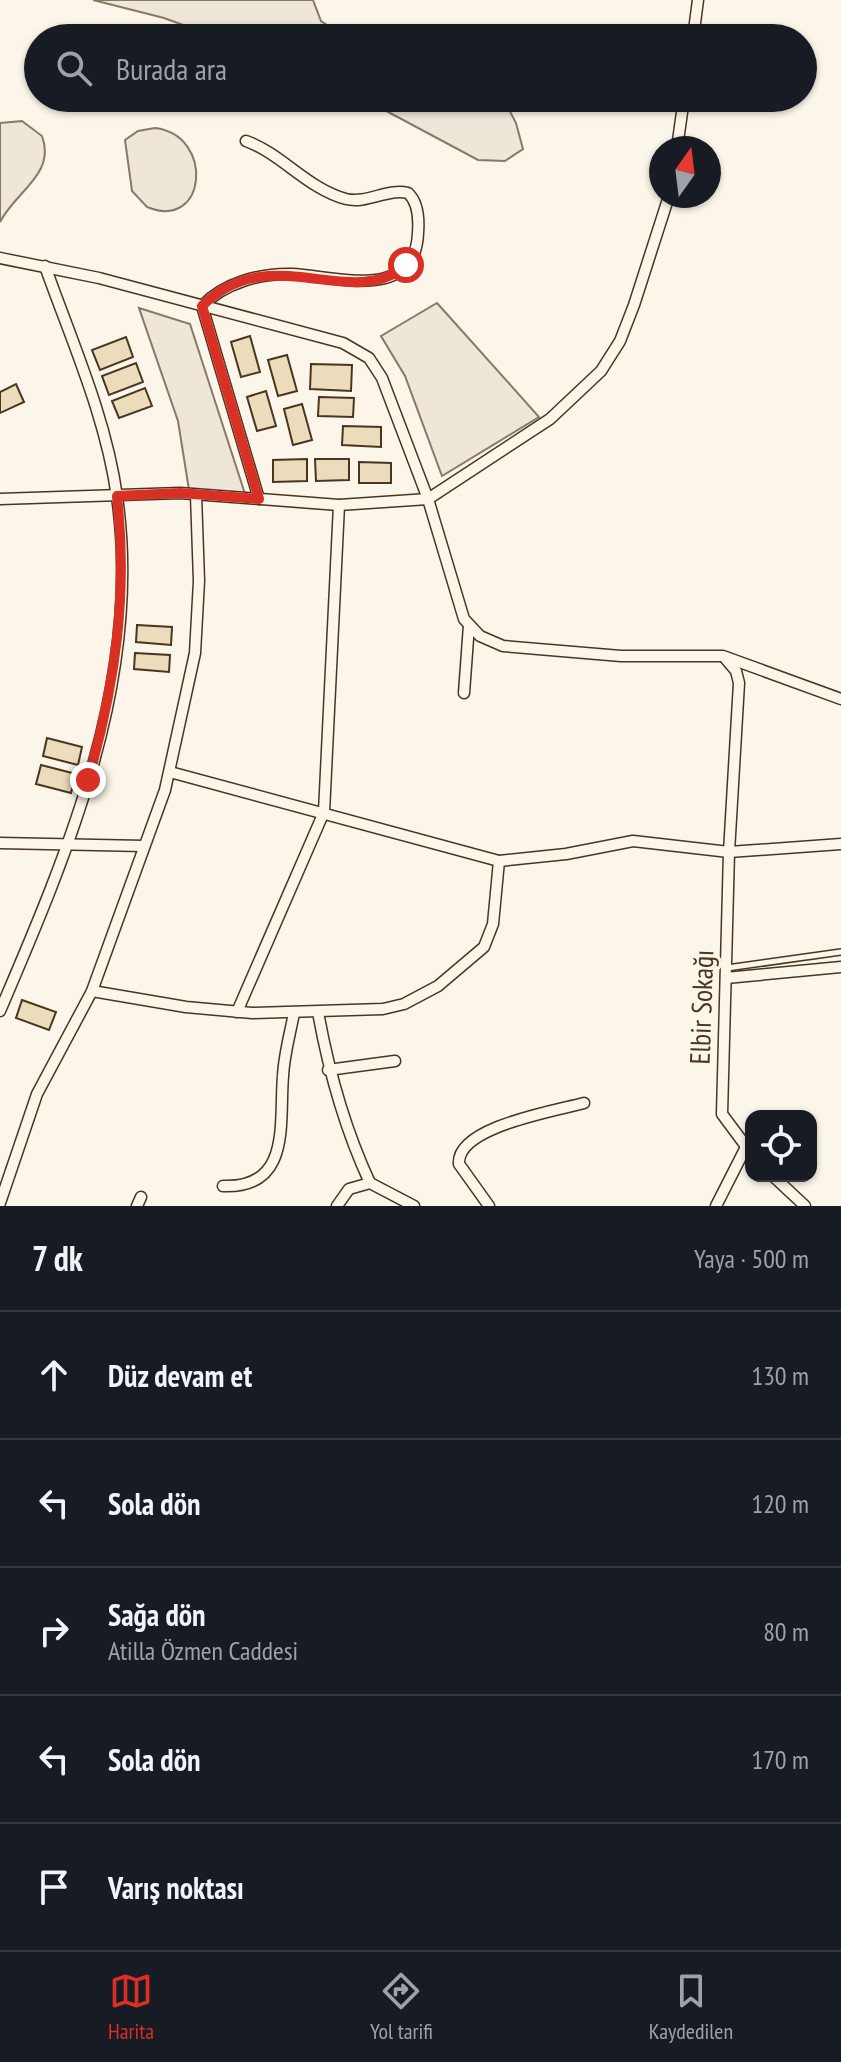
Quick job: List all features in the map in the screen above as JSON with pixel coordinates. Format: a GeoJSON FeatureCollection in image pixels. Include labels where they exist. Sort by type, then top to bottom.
{"type":"FeatureCollection","features":[{"type":"Feature","properties":{"kind":"street"},"geometry":{"type":"LineString","coordinates":[[695,24],[698,0]]}},
{"type":"Feature","properties":{"kind":"street"},"geometry":{"type":"LineString","coordinates":[[679,136],[682,112]]}},
{"type":"Feature","properties":{"kind":"street"},"geometry":{"type":"LineString","coordinates":[[202,306],[225,288],[269,276],[293,274],[354,283],[379,279],[402,269],[416,250],[418,213],[416,202],[408,193],[367,200],[345,199],[309,179],[272,152],[246,141]]}},
{"type":"Feature","properties":{"kind":"street"},"geometry":{"type":"LineString","coordinates":[[0,499],[196,495],[339,505],[428,499],[550,419],[601,371],[620,341],[665,208]]}},
{"type":"Feature","properties":{"kind":"street"},"geometry":{"type":"LineString","coordinates":[[0,258],[45,266],[343,343],[369,358],[382,378],[428,499],[469,625],[464,693]]}},
{"type":"Feature","properties":{"kind":"street"},"geometry":{"type":"LineString","coordinates":[[0,1011],[68,844],[97,748],[116,667],[123,580],[117,496],[102,422],[45,266]]}},
{"type":"Feature","properties":{"kind":"street"},"geometry":{"type":"LineString","coordinates":[[202,306],[259,499]]}},
{"type":"Feature","properties":{"kind":"street"},"geometry":{"type":"LineString","coordinates":[[0,1203],[37,1094],[92,991],[170,772],[196,644],[199,581],[196,495]]}},
{"type":"Feature","properties":{"kind":"street"},"geometry":{"type":"LineString","coordinates":[[237,1012],[324,812],[339,505]]}},
{"type":"Feature","properties":{"kind":"street"},"geometry":{"type":"LineString","coordinates":[[469,625],[487,640],[503,646],[621,656],[723,656],[841,699]]}},
{"type":"Feature","properties":{"kind":"street","name":"Elbir Sokağı"},"geometry":{"type":"LineString","coordinates":[[723,656],[733,665],[739,683],[729,852],[722,1114],[745,1145]]}},
{"type":"Feature","properties":{"kind":"street"},"geometry":{"type":"LineString","coordinates":[[170,772],[499,861],[645,840],[729,852],[841,844]]}},
{"type":"Feature","properties":{"kind":"street"},"geometry":{"type":"LineString","coordinates":[[0,843],[144,846]]}},
{"type":"Feature","properties":{"kind":"street"},"geometry":{"type":"LineString","coordinates":[[92,991],[237,1012],[318,1012],[404,1004],[438,986],[479,952],[491,932],[499,861]]}},
{"type":"Feature","properties":{"kind":"street"},"geometry":{"type":"LineString","coordinates":[[726,973],[841,967]]}},
{"type":"Feature","properties":{"kind":"street"},"geometry":{"type":"LineString","coordinates":[[318,1012],[328,1070],[346,1131],[370,1183],[414,1206]]}},
{"type":"Feature","properties":{"kind":"street"},"geometry":{"type":"LineString","coordinates":[[223,1186],[254,1180],[275,1158],[281,1140],[283,1073],[294,1013]]}},
{"type":"Feature","properties":{"kind":"street"},"geometry":{"type":"LineString","coordinates":[[328,1070],[395,1061]]}},
{"type":"Feature","properties":{"kind":"street"},"geometry":{"type":"LineString","coordinates":[[489,1206],[459,1164],[458,1155],[466,1144],[496,1128],[584,1103]]}},
{"type":"Feature","properties":{"kind":"street"},"geometry":{"type":"LineString","coordinates":[[716,1206],[745,1157]]}},
{"type":"Feature","properties":{"kind":"street"},"geometry":{"type":"LineString","coordinates":[[779,1182],[805,1206]]}},
{"type":"Feature","properties":{"kind":"street"},"geometry":{"type":"LineString","coordinates":[[337,1206],[349,1189],[370,1183]]}},
{"type":"Feature","properties":{"kind":"lane"},"geometry":{"type":"LineString","coordinates":[[726,973],[841,952]]}},
{"type":"Feature","properties":{"kind":"shaded area"},"geometry":{"type":"Polygon","coordinates":[[[93,0],[313,0],[321,21],[326,24],[180,24],[93,0]]]}},
{"type":"Feature","properties":{"kind":"shaded area"},"geometry":{"type":"Polygon","coordinates":[[[388,112],[510,112],[523,149],[505,161],[478,160],[388,112]]]}},
{"type":"Feature","properties":{"kind":"shaded area"},"geometry":{"type":"Polygon","coordinates":[[[22,121],[42,136],[44,161],[32,182],[0,222],[0,123],[22,121]]]}},
{"type":"Feature","properties":{"kind":"shaded area"},"geometry":{"type":"Polygon","coordinates":[[[155,128],[174,134],[188,147],[195,163],[196,180],[192,195],[182,206],[167,211],[147,207],[132,191],[125,140],[138,131],[155,128]]]}},
{"type":"Feature","properties":{"kind":"shaded area"},"geometry":{"type":"Polygon","coordinates":[[[437,303],[539,417],[442,476],[405,376],[381,336],[437,303]]]}},
{"type":"Feature","properties":{"kind":"shaded area"},"geometry":{"type":"Polygon","coordinates":[[[139,308],[190,324],[246,497],[189,490],[178,421],[139,308]]]}},
{"type":"Feature","properties":{"kind":"building"},"geometry":{"type":"Polygon","coordinates":[[[250,336],[260,372],[241,377],[231,342],[250,336]]]}},
{"type":"Feature","properties":{"kind":"building"},"geometry":{"type":"Polygon","coordinates":[[[126,337],[133,357],[100,370],[92,350],[126,337]]]}},
{"type":"Feature","properties":{"kind":"building"},"geometry":{"type":"Polygon","coordinates":[[[287,355],[297,391],[278,396],[268,360],[287,355]]]}},
{"type":"Feature","properties":{"kind":"building"},"geometry":{"type":"Polygon","coordinates":[[[136,363],[143,382],[109,395],[102,376],[136,363]]]}},
{"type":"Feature","properties":{"kind":"building"},"geometry":{"type":"Polygon","coordinates":[[[311,364],[352,365],[351,391],[310,389],[311,364]]]}},
{"type":"Feature","properties":{"kind":"building"},"geometry":{"type":"Polygon","coordinates":[[[16,384],[24,402],[0,413],[0,392],[16,384]]]}},
{"type":"Feature","properties":{"kind":"building"},"geometry":{"type":"Polygon","coordinates":[[[145,388],[152,406],[119,418],[112,401],[145,388]]]}},
{"type":"Feature","properties":{"kind":"building"},"geometry":{"type":"Polygon","coordinates":[[[266,391],[276,426],[257,431],[247,397],[266,391]]]}},
{"type":"Feature","properties":{"kind":"building"},"geometry":{"type":"Polygon","coordinates":[[[319,397],[354,398],[353,417],[318,416],[319,397]]]}},
{"type":"Feature","properties":{"kind":"building"},"geometry":{"type":"Polygon","coordinates":[[[302,404],[312,440],[293,445],[284,409],[302,404]]]}},
{"type":"Feature","properties":{"kind":"building"},"geometry":{"type":"Polygon","coordinates":[[[343,426],[381,427],[381,447],[342,445],[343,426]]]}},
{"type":"Feature","properties":{"kind":"building"},"geometry":{"type":"Polygon","coordinates":[[[307,459],[307,481],[273,482],[273,460],[307,459]]]}},
{"type":"Feature","properties":{"kind":"building"},"geometry":{"type":"Polygon","coordinates":[[[315,459],[349,459],[349,480],[316,481],[315,459]]]}},
{"type":"Feature","properties":{"kind":"building"},"geometry":{"type":"Polygon","coordinates":[[[359,462],[391,463],[391,483],[359,483],[359,462]]]}},
{"type":"Feature","properties":{"kind":"building"},"geometry":{"type":"Polygon","coordinates":[[[137,625],[172,627],[171,645],[136,642],[137,625]]]}},
{"type":"Feature","properties":{"kind":"building"},"geometry":{"type":"Polygon","coordinates":[[[135,653],[170,655],[169,672],[134,669],[135,653]]]}},
{"type":"Feature","properties":{"kind":"building"},"geometry":{"type":"Polygon","coordinates":[[[47,738],[82,747],[78,765],[43,756],[47,738]]]}},
{"type":"Feature","properties":{"kind":"building"},"geometry":{"type":"Polygon","coordinates":[[[41,765],[76,774],[71,793],[36,784],[41,765]]]}},
{"type":"Feature","properties":{"kind":"building"},"geometry":{"type":"Polygon","coordinates":[[[22,1000],[56,1012],[49,1030],[16,1018],[22,1000]]]}},
{"type":"Feature","properties":{"kind":"route"},"geometry":{"type":"LineString","coordinates":[[88,780],[107,707],[120,638],[123,580],[117,496],[180,493],[259,499],[202,306],[216,293],[246,280],[293,274],[363,282],[385,277],[406,265]]}}]}
